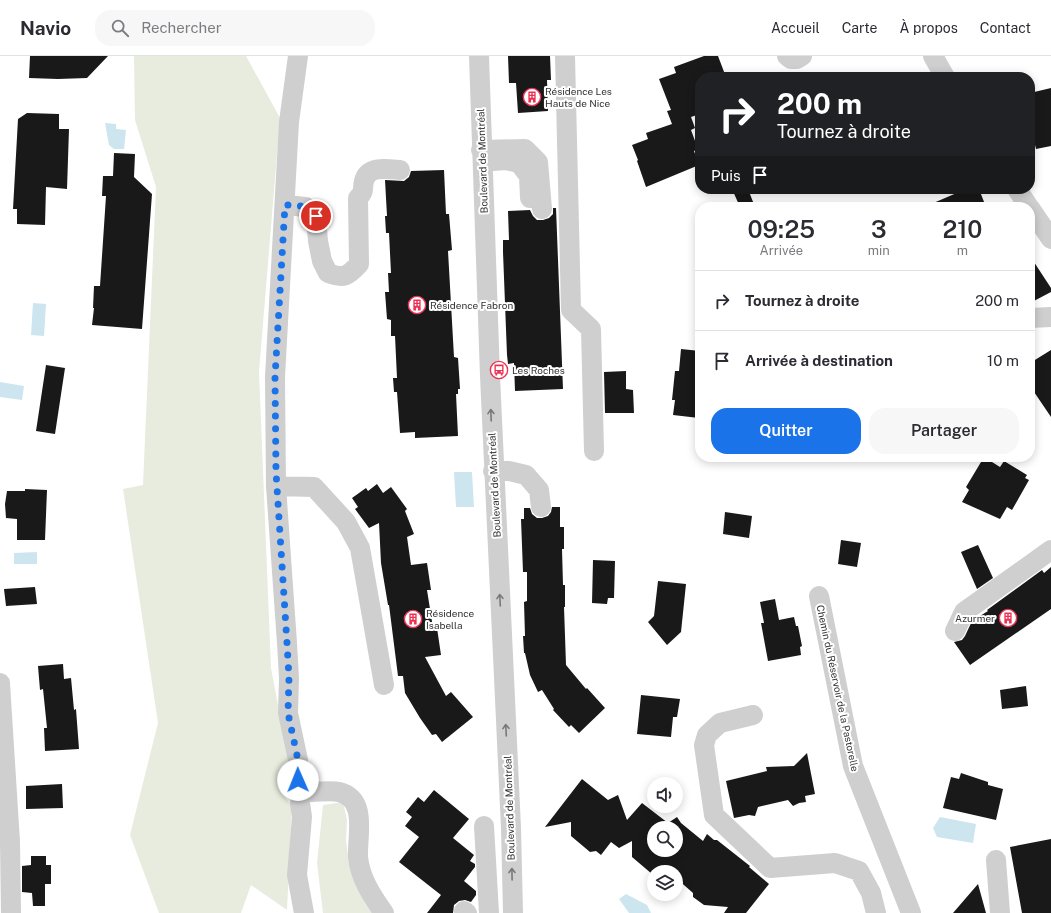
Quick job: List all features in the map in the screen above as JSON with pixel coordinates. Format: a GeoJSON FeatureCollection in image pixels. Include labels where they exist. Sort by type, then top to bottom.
{"type":"FeatureCollection","features":[{"type":"Feature","properties":{"kind":"street"},"geometry":{"type":"LineString","coordinates":[[298,56],[289,122],[275,377],[276,486],[289,678],[288,713],[303,792],[298,876],[304,913]]}},
{"type":"Feature","properties":{"kind":"street","name":"Boulevard de Montréal"},"geometry":{"type":"LineString","coordinates":[[479,56],[493,471],[511,828],[513,913]]}},
{"type":"Feature","properties":{"kind":"street"},"geometry":{"type":"LineString","coordinates":[[565,56],[571,310],[591,329],[594,451]]}},
{"type":"Feature","properties":{"kind":"street"},"geometry":{"type":"LineString","coordinates":[[787,56],[791,59],[797,59],[802,56]]}},
{"type":"Feature","properties":{"kind":"street"},"geometry":{"type":"LineString","coordinates":[[933,56],[942,72]]}},
{"type":"Feature","properties":{"kind":"street"},"geometry":{"type":"LineString","coordinates":[[482,156],[519,163],[528,176],[536,209]]}},
{"type":"Feature","properties":{"kind":"street"},"geometry":{"type":"LineString","coordinates":[[285,205],[306,207],[312,211],[316,216],[318,241],[322,261],[328,273],[339,277],[350,274],[359,264],[358,198],[352,187],[356,171],[363,162],[375,158]]}},
{"type":"Feature","properties":{"kind":"street"},"geometry":{"type":"LineString","coordinates":[[358,198],[363,193],[364,180],[369,173],[377,169],[400,170]]}},
{"type":"Feature","properties":{"kind":"street"},"geometry":{"type":"LineString","coordinates":[[1035,215],[1051,239]]}},
{"type":"Feature","properties":{"kind":"street"},"geometry":{"type":"LineString","coordinates":[[1035,318],[1051,317]]}},
{"type":"Feature","properties":{"kind":"street"},"geometry":{"type":"LineString","coordinates":[[493,471],[509,471],[526,475],[539,490],[541,507]]}},
{"type":"Feature","properties":{"kind":"street"},"geometry":{"type":"LineString","coordinates":[[276,486],[314,487],[346,522],[360,548],[384,685]]}},
{"type":"Feature","properties":{"kind":"street"},"geometry":{"type":"LineString","coordinates":[[955,631],[964,612],[1051,550]]}},
{"type":"Feature","properties":{"kind":"street","name":"Chemin du Réservoir de la Pastorelle"},"geometry":{"type":"LineString","coordinates":[[819,596],[853,766],[911,913]]}},
{"type":"Feature","properties":{"kind":"street"},"geometry":{"type":"LineString","coordinates":[[0,683],[10,842],[11,913]]}},
{"type":"Feature","properties":{"kind":"street"},"geometry":{"type":"LineString","coordinates":[[753,714],[720,724],[707,735],[704,745],[714,815],[770,868],[835,863],[859,871],[871,893],[876,913]]}},
{"type":"Feature","properties":{"kind":"street"},"geometry":{"type":"LineString","coordinates":[[303,792],[339,792],[347,795],[355,801],[358,810],[359,828],[358,858],[362,875],[371,893],[384,913]]}},
{"type":"Feature","properties":{"kind":"street"},"geometry":{"type":"LineString","coordinates":[[484,826],[489,913]]}},
{"type":"Feature","properties":{"kind":"street"},"geometry":{"type":"LineString","coordinates":[[996,860],[1000,913]]}},
{"type":"Feature","properties":{"kind":"shaded area"},"geometry":{"type":"Polygon","coordinates":[[[134,56],[246,56],[280,118],[259,372],[271,668],[290,769],[280,791],[292,806],[287,910],[251,885],[241,913],[159,913],[130,835],[158,723],[123,489],[143,485],[156,187],[135,120],[134,56]]]}},
{"type":"Feature","properties":{"kind":"shaded area"},"geometry":{"type":"Polygon","coordinates":[[[343,802],[347,820],[346,840],[349,864],[357,887],[375,913],[323,913],[317,863],[323,805],[343,802]]]}},
{"type":"Feature","properties":{"kind":"water"},"geometry":{"type":"Polygon","coordinates":[[[105,123],[116,124],[116,129],[126,130],[124,149],[114,149],[109,145],[105,123]]]}},
{"type":"Feature","properties":{"kind":"water"},"geometry":{"type":"Polygon","coordinates":[[[33,303],[46,304],[44,336],[31,335],[33,303]]]}},
{"type":"Feature","properties":{"kind":"water"},"geometry":{"type":"Polygon","coordinates":[[[0,382],[24,386],[22,400],[0,397],[0,382]]]}},
{"type":"Feature","properties":{"kind":"water"},"geometry":{"type":"Polygon","coordinates":[[[454,472],[472,472],[474,507],[456,507],[454,472]]]}},
{"type":"Feature","properties":{"kind":"water"},"geometry":{"type":"Polygon","coordinates":[[[37,552],[37,564],[14,564],[14,553],[37,552]]]}},
{"type":"Feature","properties":{"kind":"water"},"geometry":{"type":"Polygon","coordinates":[[[940,817],[976,824],[973,843],[937,837],[933,828],[940,817]]]}},
{"type":"Feature","properties":{"kind":"water"},"geometry":{"type":"Polygon","coordinates":[[[626,894],[647,905],[651,913],[629,913],[619,899],[626,894]]]}},
{"type":"Feature","properties":{"kind":"building"},"geometry":{"type":"Polygon","coordinates":[[[30,56],[108,56],[87,78],[58,79],[29,78],[30,56]]]}},
{"type":"Feature","properties":{"kind":"building","name":"Résidence Les Hauts de Nice"},"geometry":{"type":"Polygon","coordinates":[[[508,56],[550,56],[551,80],[547,80],[548,111],[518,113],[516,83],[509,83],[508,56]]]}},
{"type":"Feature","properties":{"kind":"building"},"geometry":{"type":"Polygon","coordinates":[[[704,56],[718,56],[724,72],[695,72],[695,116],[691,117],[695,128],[691,130],[695,141],[695,167],[646,187],[632,145],[648,139],[646,133],[672,124],[667,111],[671,110],[659,79],[676,73],[674,67],[704,56]]]}},
{"type":"Feature","properties":{"kind":"building"},"geometry":{"type":"Polygon","coordinates":[[[1051,88],[1051,146],[1036,149],[1035,145],[1035,92],[1051,88]]]}},
{"type":"Feature","properties":{"kind":"building"},"geometry":{"type":"Polygon","coordinates":[[[27,113],[59,114],[59,129],[69,129],[67,189],[46,187],[45,225],[17,224],[17,209],[13,209],[18,119],[27,113]]]}},
{"type":"Feature","properties":{"kind":"building"},"geometry":{"type":"Polygon","coordinates":[[[114,153],[135,154],[134,177],[152,194],[142,329],[92,325],[94,286],[100,286],[106,196],[102,196],[103,176],[113,176],[114,153]]]}},
{"type":"Feature","properties":{"kind":"building","name":"Résidence Fabron"},"geometry":{"type":"Polygon","coordinates":[[[444,170],[446,214],[449,214],[452,250],[448,251],[454,357],[458,358],[460,389],[458,389],[458,394],[456,394],[458,436],[415,438],[415,432],[400,433],[397,392],[394,392],[393,378],[397,378],[395,336],[391,336],[391,320],[387,319],[385,292],[389,292],[388,273],[391,273],[389,233],[386,233],[385,216],[387,216],[385,180],[404,181],[409,177],[411,171],[444,170]]]}},
{"type":"Feature","properties":{"kind":"building"},"geometry":{"type":"Polygon","coordinates":[[[734,194],[750,194],[753,202],[738,202],[734,194]]]}},
{"type":"Feature","properties":{"kind":"building"},"geometry":{"type":"Polygon","coordinates":[[[954,194],[981,194],[984,202],[936,202],[954,194]]]}},
{"type":"Feature","properties":{"kind":"building"},"geometry":{"type":"Polygon","coordinates":[[[553,208],[556,208],[563,389],[515,391],[514,363],[508,364],[507,355],[503,240],[509,240],[508,211],[530,210],[537,220],[543,220],[549,218],[553,214],[553,208]]]}},
{"type":"Feature","properties":{"kind":"building"},"geometry":{"type":"Polygon","coordinates":[[[1035,264],[1051,288],[1051,292],[1035,300],[1035,264]]]}},
{"type":"Feature","properties":{"kind":"building"},"geometry":{"type":"Polygon","coordinates":[[[681,349],[695,350],[695,418],[673,415],[675,400],[672,400],[675,371],[679,371],[681,349]]]}},
{"type":"Feature","properties":{"kind":"building"},"geometry":{"type":"Polygon","coordinates":[[[1051,350],[1051,417],[1035,393],[1035,360],[1051,350]]]}},
{"type":"Feature","properties":{"kind":"building"},"geometry":{"type":"Polygon","coordinates":[[[46,365],[65,368],[55,434],[36,431],[46,365]]]}},
{"type":"Feature","properties":{"kind":"building"},"geometry":{"type":"Polygon","coordinates":[[[626,371],[626,389],[633,390],[634,413],[605,413],[604,372],[626,371]]]}},
{"type":"Feature","properties":{"kind":"building"},"geometry":{"type":"Polygon","coordinates":[[[981,462],[992,462],[1000,467],[1003,462],[1006,462],[1027,475],[1025,478],[1029,480],[1012,510],[1007,507],[1000,519],[962,502],[969,490],[966,487],[981,462]]]}},
{"type":"Feature","properties":{"kind":"building","name":"Résidence Isabella"},"geometry":{"type":"Polygon","coordinates":[[[377,484],[383,493],[391,487],[407,509],[405,511],[414,534],[407,537],[411,565],[427,563],[431,590],[427,590],[433,628],[437,628],[441,655],[425,657],[446,696],[451,692],[473,717],[442,742],[436,734],[432,735],[420,718],[405,693],[403,676],[398,676],[389,605],[381,563],[379,523],[369,528],[355,509],[358,507],[352,498],[366,488],[368,491],[377,484]]]}},
{"type":"Feature","properties":{"kind":"building"},"geometry":{"type":"Polygon","coordinates":[[[25,489],[47,490],[45,540],[17,540],[17,519],[6,518],[5,504],[7,491],[25,491],[25,489]]]}},
{"type":"Feature","properties":{"kind":"building"},"geometry":{"type":"Polygon","coordinates":[[[552,507],[560,507],[560,527],[564,527],[564,549],[562,549],[563,585],[565,585],[564,607],[566,665],[586,689],[587,688],[605,708],[579,733],[571,725],[569,727],[553,710],[554,709],[542,690],[538,692],[530,675],[524,653],[524,602],[527,601],[527,572],[523,572],[521,519],[524,519],[524,508],[530,508],[532,514],[537,518],[542,518],[548,516],[552,507]]]}},
{"type":"Feature","properties":{"kind":"building"},"geometry":{"type":"Polygon","coordinates":[[[725,512],[752,516],[749,538],[723,534],[725,512]]]}},
{"type":"Feature","properties":{"kind":"building"},"geometry":{"type":"Polygon","coordinates":[[[841,540],[861,543],[857,567],[838,564],[841,540]]]}},
{"type":"Feature","properties":{"kind":"building"},"geometry":{"type":"Polygon","coordinates":[[[978,545],[993,578],[977,589],[961,552],[978,545]]]}},
{"type":"Feature","properties":{"kind":"building"},"geometry":{"type":"Polygon","coordinates":[[[593,560],[615,561],[614,598],[608,598],[607,604],[592,603],[593,560]]]}},
{"type":"Feature","properties":{"kind":"building","name":"Azurmer"},"geometry":{"type":"Polygon","coordinates":[[[1051,567],[1051,609],[970,665],[954,642],[962,640],[972,621],[988,611],[987,610],[1042,570],[1044,573],[1051,567]]]}},
{"type":"Feature","properties":{"kind":"building"},"geometry":{"type":"Polygon","coordinates":[[[658,581],[686,584],[681,632],[667,645],[648,622],[654,616],[658,581]]]}},
{"type":"Feature","properties":{"kind":"building"},"geometry":{"type":"Polygon","coordinates":[[[35,587],[37,604],[6,606],[4,589],[35,587]]]}},
{"type":"Feature","properties":{"kind":"building"},"geometry":{"type":"Polygon","coordinates":[[[775,599],[779,620],[794,617],[796,626],[798,626],[802,646],[800,647],[801,655],[768,661],[761,623],[764,623],[760,602],[775,599]]]}},
{"type":"Feature","properties":{"kind":"building"},"geometry":{"type":"Polygon","coordinates":[[[63,664],[64,679],[71,678],[74,710],[76,709],[79,749],[45,751],[44,728],[47,728],[43,689],[40,690],[38,666],[63,664]]]}},
{"type":"Feature","properties":{"kind":"building"},"geometry":{"type":"Polygon","coordinates":[[[1026,686],[1028,706],[1002,709],[1000,690],[1026,686]]]}},
{"type":"Feature","properties":{"kind":"building"},"geometry":{"type":"Polygon","coordinates":[[[641,695],[680,699],[677,717],[673,717],[671,737],[637,734],[641,695]]]}},
{"type":"Feature","properties":{"kind":"building"},"geometry":{"type":"Polygon","coordinates":[[[807,753],[815,794],[805,796],[806,802],[793,806],[788,800],[758,807],[755,816],[749,815],[734,818],[726,781],[767,771],[766,767],[794,766],[807,753]]]}},
{"type":"Feature","properties":{"kind":"building"},"geometry":{"type":"Polygon","coordinates":[[[961,773],[988,782],[988,785],[1003,789],[996,820],[943,808],[951,777],[959,779],[961,773]]]}},
{"type":"Feature","properties":{"kind":"building"},"geometry":{"type":"Polygon","coordinates":[[[582,779],[608,800],[618,795],[627,820],[642,803],[647,807],[647,813],[655,813],[665,821],[647,821],[647,857],[683,857],[683,825],[703,841],[707,834],[714,840],[717,840],[750,866],[749,867],[769,884],[746,913],[724,913],[728,907],[704,905],[693,897],[693,893],[683,884],[683,865],[647,865],[647,870],[632,857],[632,841],[619,848],[611,842],[601,855],[596,851],[590,852],[571,836],[571,822],[545,827],[582,779]]]}},
{"type":"Feature","properties":{"kind":"building"},"geometry":{"type":"Polygon","coordinates":[[[62,784],[63,808],[26,809],[26,786],[62,784]]]}},
{"type":"Feature","properties":{"kind":"building"},"geometry":{"type":"Polygon","coordinates":[[[434,790],[469,819],[453,838],[474,855],[470,861],[475,864],[475,867],[464,881],[476,891],[476,895],[471,902],[465,900],[459,901],[454,905],[453,913],[427,913],[441,895],[399,862],[419,837],[405,826],[412,817],[406,812],[418,797],[424,802],[434,790]]]}},
{"type":"Feature","properties":{"kind":"building"},"geometry":{"type":"Polygon","coordinates":[[[677,817],[680,821],[671,821],[677,817]]]}},
{"type":"Feature","properties":{"kind":"building"},"geometry":{"type":"Polygon","coordinates":[[[1051,839],[1051,913],[1022,913],[1010,847],[1051,839]]]}},
{"type":"Feature","properties":{"kind":"building"},"geometry":{"type":"Polygon","coordinates":[[[31,856],[46,856],[46,865],[51,865],[51,884],[45,884],[45,906],[33,906],[32,893],[22,892],[22,866],[31,865],[31,856]]]}},
{"type":"Feature","properties":{"kind":"building"},"geometry":{"type":"Polygon","coordinates":[[[978,884],[986,913],[953,913],[978,884]]]}},
{"type":"Feature","properties":{"kind":"place","name":"Résidence Les Hauts de Nice"},"geometry":{"type":"Point","coordinates":[532,97]}},
{"type":"Feature","properties":{"kind":"place","name":"Résidence Fabron"},"geometry":{"type":"Point","coordinates":[417,305]}},
{"type":"Feature","properties":{"kind":"place","name":"Les Roches"},"geometry":{"type":"Point","coordinates":[499,370]}},
{"type":"Feature","properties":{"kind":"place","name":"Azurmer"},"geometry":{"type":"Point","coordinates":[1008,618]}},
{"type":"Feature","properties":{"kind":"place","name":"Résidence Isabella"},"geometry":{"type":"Point","coordinates":[413,619]}},
{"type":"Feature","properties":{"kind":"route"},"geometry":{"type":"LineString","coordinates":[[298,780],[298,760],[288,713],[289,678],[276,486],[275,377],[285,205],[306,207],[316,216]]}}]}
